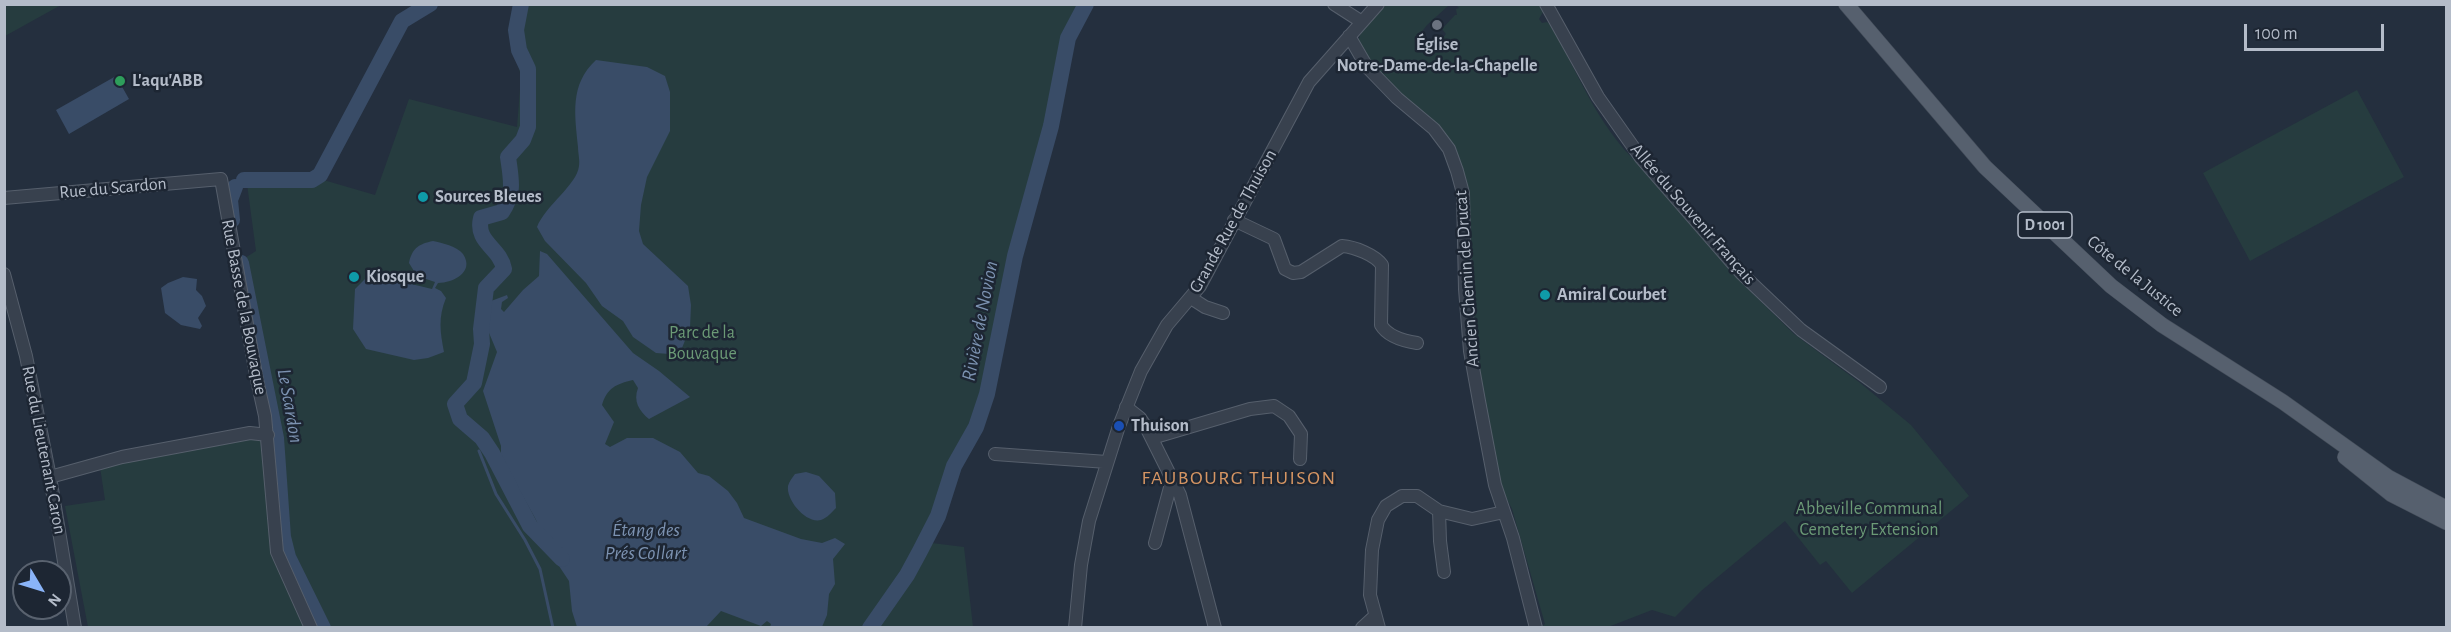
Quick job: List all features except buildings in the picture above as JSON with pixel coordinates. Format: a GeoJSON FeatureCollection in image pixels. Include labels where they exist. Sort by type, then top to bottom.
{"type":"FeatureCollection","features":[{"type":"Feature","properties":{"kind":"main road","name":"Côte de la Justice"},"geometry":{"type":"LineString","coordinates":[[1846,4],[1985,167],[2095,272],[2162,325],[2302,415],[2338,451],[2382,488],[2445,519]]}},
{"type":"Feature","properties":{"kind":"street"},"geometry":{"type":"LineString","coordinates":[[1334,4],[1362,22]]}},
{"type":"Feature","properties":{"kind":"street","name":"Grande Rue de Thuison"},"geometry":{"type":"LineString","coordinates":[[1075,627],[1085,544],[1107,462],[1126,407],[1153,349],[1167,325],[1200,286],[1309,82],[1378,4]]}},
{"type":"Feature","properties":{"kind":"street","name":"Allée du Souvenir Français"},"geometry":{"type":"LineString","coordinates":[[1546,4],[1598,97],[1641,158],[1728,258],[1801,330],[1880,387]]}},
{"type":"Feature","properties":{"kind":"street","name":"Ancien Chemin de Drucat"},"geometry":{"type":"LineString","coordinates":[[1349,36],[1367,67],[1397,98],[1434,129],[1449,149],[1457,171],[1463,193],[1465,289],[1470,351],[1495,485],[1513,538],[1536,627]]}},
{"type":"Feature","properties":{"kind":"street","name":"Rue du Scardon"},"geometry":{"type":"LineString","coordinates":[[4,198],[221,179]]}},
{"type":"Feature","properties":{"kind":"street","name":"Rue Basse de la Bouvaque"},"geometry":{"type":"LineString","coordinates":[[221,179],[268,435],[277,552],[311,627]]}},
{"type":"Feature","properties":{"kind":"street"},"geometry":{"type":"LineString","coordinates":[[1234,220],[1274,239],[1285,269],[1293,273],[1300,273],[1342,246],[1349,246],[1378,260],[1382,266],[1381,324],[1385,330],[1402,340],[1417,343]]}},
{"type":"Feature","properties":{"kind":"street","name":"Rue du Lieutenant Caron"},"geometry":{"type":"LineString","coordinates":[[4,274],[26,356],[50,477],[75,627]]}},
{"type":"Feature","properties":{"kind":"street"},"geometry":{"type":"LineString","coordinates":[[1191,298],[1205,307],[1223,313]]}},
{"type":"Feature","properties":{"kind":"street"},"geometry":{"type":"LineString","coordinates":[[1152,438],[1250,409],[1274,406],[1289,416],[1301,434],[1300,459]]}},
{"type":"Feature","properties":{"kind":"street"},"geometry":{"type":"LineString","coordinates":[[1126,407],[1140,418],[1180,495],[1215,627]]}},
{"type":"Feature","properties":{"kind":"street"},"geometry":{"type":"LineString","coordinates":[[50,477],[157,451],[250,433],[268,435]]}},
{"type":"Feature","properties":{"kind":"street"},"geometry":{"type":"LineString","coordinates":[[995,454],[1107,462]]}},
{"type":"Feature","properties":{"kind":"street"},"geometry":{"type":"LineString","coordinates":[[1155,543],[1172,480]]}},
{"type":"Feature","properties":{"kind":"street"},"geometry":{"type":"LineString","coordinates":[[1362,627],[1377,622],[1370,595],[1372,550],[1378,520],[1386,506],[1402,496],[1417,496],[1439,511],[1472,519],[1504,512]]}},
{"type":"Feature","properties":{"kind":"street"},"geometry":{"type":"LineString","coordinates":[[1439,511],[1444,572]]}},
{"type":"Feature","properties":{"kind":"green space"},"geometry":{"type":"Polygon","coordinates":[[[5,4],[61,4],[61,5],[5,36],[5,4]]]}},
{"type":"Feature","properties":{"kind":"green space","name":"Parc de la Bouvaque"},"geometry":{"type":"Polygon","coordinates":[[[513,5],[1091,5],[1072,40],[1054,127],[1019,257],[990,395],[977,430],[957,466],[932,543],[964,547],[973,627],[88,627],[65,506],[105,500],[100,467],[269,429],[240,261],[256,251],[247,184],[327,181],[375,195],[409,99],[517,127],[521,76],[508,31],[513,5]]]}},
{"type":"Feature","properties":{"kind":"green space","name":"Abbeville Communal Cemetery Extension"},"geometry":{"type":"Polygon","coordinates":[[[1386,5],[1448,6],[1420,34],[1424,42],[1436,46],[1446,34],[1442,29],[1457,15],[1456,9],[1459,8],[1456,5],[1539,5],[1543,12],[1539,19],[1542,23],[1547,22],[1552,26],[1593,105],[1632,158],[1649,173],[1743,284],[1794,334],[1859,382],[1911,425],[1969,496],[1852,593],[1826,561],[1820,565],[1785,521],[1701,591],[1675,617],[1652,610],[1608,627],[1541,627],[1545,624],[1512,509],[1498,482],[1479,387],[1459,164],[1408,102],[1373,68],[1358,42],[1361,32],[1386,5]]]}},
{"type":"Feature","properties":{"kind":"green space"},"geometry":{"type":"Polygon","coordinates":[[[2357,90],[2404,177],[2250,261],[2203,173],[2357,90]]]}},
{"type":"Feature","properties":{"kind":"water"},"geometry":{"type":"Polygon","coordinates":[[[596,60],[647,67],[665,76],[670,92],[670,131],[647,177],[641,205],[639,231],[643,244],[688,286],[691,305],[690,328],[682,348],[669,354],[656,353],[633,337],[623,321],[602,306],[586,283],[545,241],[537,227],[577,173],[579,161],[576,101],[581,80],[596,60]]]}},
{"type":"Feature","properties":{"kind":"water"},"geometry":{"type":"Polygon","coordinates":[[[116,76],[129,99],[69,134],[56,110],[116,76]]]}},
{"type":"Feature","properties":{"kind":"water"},"geometry":{"type":"Polygon","coordinates":[[[433,241],[457,249],[466,260],[466,266],[461,275],[456,279],[438,283],[435,288],[441,291],[446,298],[440,325],[444,352],[414,360],[366,349],[353,329],[355,289],[370,274],[432,289],[435,282],[417,276],[409,263],[417,248],[433,241]]]}},
{"type":"Feature","properties":{"kind":"water","name":"Étang des Prés Collart"},"geometry":{"type":"Polygon","coordinates":[[[540,251],[547,254],[633,353],[690,397],[649,419],[638,405],[636,397],[638,388],[633,380],[617,385],[607,394],[602,405],[614,422],[605,444],[610,447],[627,438],[653,438],[680,452],[698,473],[709,476],[728,491],[744,518],[801,539],[822,543],[835,538],[845,544],[833,559],[835,584],[829,594],[827,615],[822,627],[770,627],[771,624],[767,621],[761,626],[721,611],[706,627],[577,627],[572,611],[569,581],[553,557],[535,518],[501,457],[501,446],[483,391],[497,352],[487,328],[491,301],[507,295],[508,298],[502,302],[501,309],[504,312],[539,276],[540,251]]]}},
{"type":"Feature","properties":{"kind":"water"},"geometry":{"type":"Polygon","coordinates":[[[183,277],[197,279],[196,290],[202,296],[206,306],[198,318],[202,326],[200,329],[181,325],[165,313],[161,288],[183,277]]]}},
{"type":"Feature","properties":{"kind":"water"},"geometry":{"type":"Polygon","coordinates":[[[806,472],[819,476],[835,493],[836,508],[821,520],[803,515],[788,492],[788,484],[795,474],[806,472]]]}},
{"type":"Feature","properties":{"kind":"waterway","name":"Le Scardon"},"geometry":{"type":"LineString","coordinates":[[244,180],[312,180],[320,175],[402,21],[430,4]]}},
{"type":"Feature","properties":{"kind":"waterway"},"geometry":{"type":"LineString","coordinates":[[521,4],[516,30],[519,50],[528,69],[528,127],[523,140],[508,157],[511,186],[506,205],[502,212],[481,218],[482,233],[498,255],[504,269],[486,288],[481,329],[482,344],[474,383],[455,404],[460,419],[482,438],[492,453],[530,526],[562,559]]}},
{"type":"Feature","properties":{"kind":"waterway","name":"Rivière de Novion"},"geometry":{"type":"LineString","coordinates":[[870,628],[907,575],[920,551],[938,516],[954,466],[976,427],[987,394],[1015,256],[1051,126],[1068,38],[1086,4]]}},
{"type":"Feature","properties":{"kind":"waterway","name":"Le Scardon"},"geometry":{"type":"LineString","coordinates":[[232,220],[230,200],[235,187]]}},
{"type":"Feature","properties":{"kind":"waterway","name":"Le Scardon"},"geometry":{"type":"LineString","coordinates":[[241,263],[276,438],[283,537],[288,557],[323,628]]}},
{"type":"Feature","properties":{"kind":"waterway"},"geometry":{"type":"LineString","coordinates":[[481,442],[482,438]]}},
{"type":"Feature","properties":{"kind":"waterway"},"geometry":{"type":"LineString","coordinates":[[479,451],[496,494],[540,569],[553,628]]}},
{"type":"Feature","properties":{"kind":"place","name":"Église Notre-Dame-de-la-Chapelle"},"geometry":{"type":"Point","coordinates":[1437,25]}},
{"type":"Feature","properties":{"kind":"place","name":"L'aqu'ABB"},"geometry":{"type":"Point","coordinates":[120,81]}},
{"type":"Feature","properties":{"kind":"place","name":"Sources Bleues"},"geometry":{"type":"Point","coordinates":[423,197]}},
{"type":"Feature","properties":{"kind":"place","name":"Kiosque"},"geometry":{"type":"Point","coordinates":[354,277]}},
{"type":"Feature","properties":{"kind":"place","name":"Amiral Courbet"},"geometry":{"type":"Point","coordinates":[1545,295]}},
{"type":"Feature","properties":{"kind":"place","name":"Thuison"},"geometry":{"type":"Point","coordinates":[1119,426]}},
{"type":"Feature","properties":{"kind":"district","name":"FAUBOURG THUISON"},"geometry":{"type":"Point","coordinates":[1239,478]}}]}
